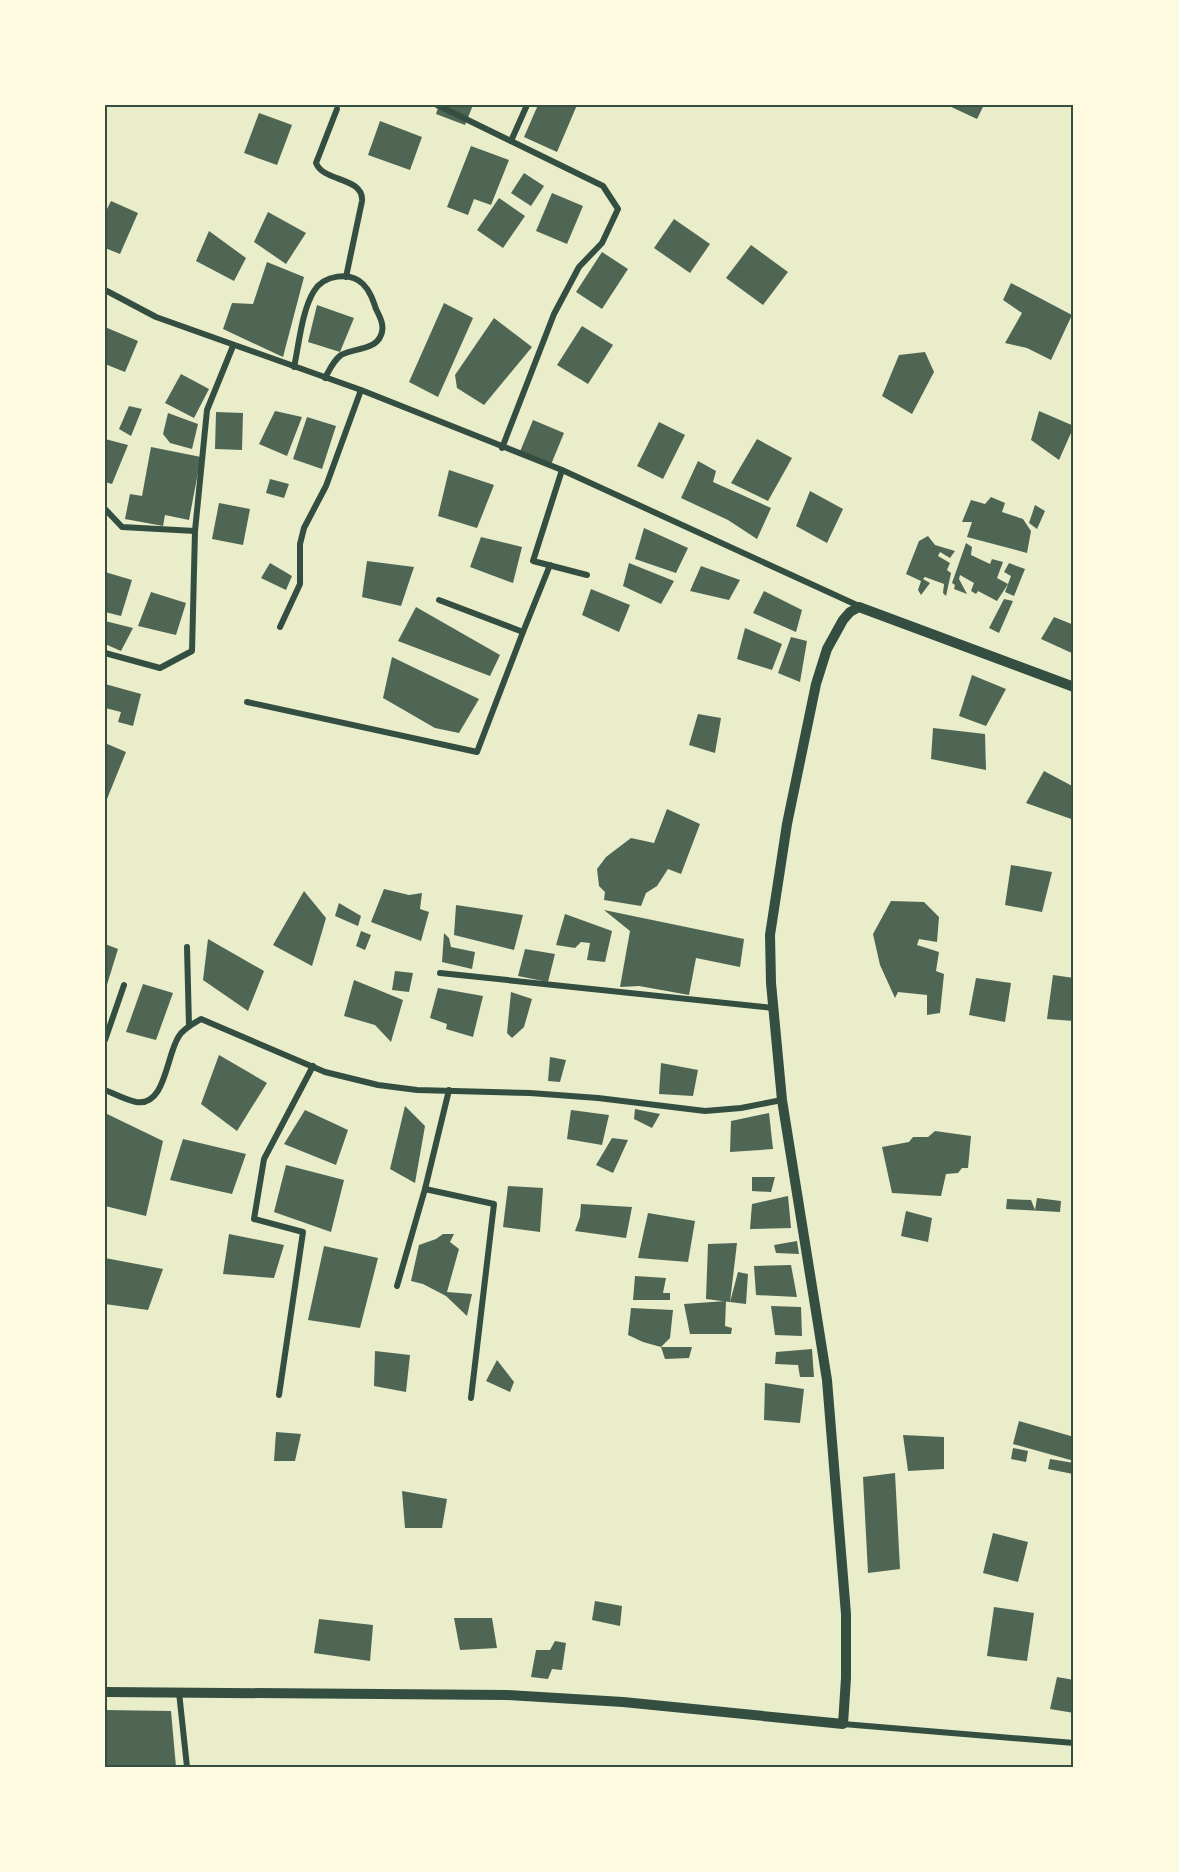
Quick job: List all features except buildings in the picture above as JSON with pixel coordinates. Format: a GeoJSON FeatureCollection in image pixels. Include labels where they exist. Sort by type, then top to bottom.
{"type":"FeatureCollection","features":[{"type":"Feature","properties":{"kind":"street"},"geometry":{"type":"LineString","coordinates":[[437,105],[603,186],[618,209],[602,243],[579,267],[554,314],[502,448]]}},
{"type":"Feature","properties":{"kind":"street"},"geometry":{"type":"LineString","coordinates":[[511,141],[527,105]]}},
{"type":"Feature","properties":{"kind":"street"},"geometry":{"type":"LineString","coordinates":[[337,109],[316,163],[321,171],[362,192],[346,277]]}},
{"type":"Feature","properties":{"kind":"street"},"geometry":{"type":"LineString","coordinates":[[294,367],[306,308],[313,292],[322,282],[346,277],[360,282],[369,292],[382,323],[382,333],[375,343],[342,355],[335,360],[325,378]]}},
{"type":"Feature","properties":{"kind":"street"},"geometry":{"type":"LineString","coordinates":[[105,290],[156,317],[361,390],[562,470],[859,607],[1074,687]]}},
{"type":"Feature","properties":{"kind":"street"},"geometry":{"type":"LineString","coordinates":[[105,653],[160,668],[192,651],[195,531],[207,410],[233,346]]}},
{"type":"Feature","properties":{"kind":"street"},"geometry":{"type":"LineString","coordinates":[[280,627],[300,584],[300,544],[304,528],[326,486],[361,390]]}},
{"type":"Feature","properties":{"kind":"street"},"geometry":{"type":"LineString","coordinates":[[562,470],[533,561],[587,575]]}},
{"type":"Feature","properties":{"kind":"street"},"geometry":{"type":"LineString","coordinates":[[105,509],[122,527],[195,531]]}},
{"type":"Feature","properties":{"kind":"street"},"geometry":{"type":"LineString","coordinates":[[248,702],[477,752],[550,565]]}},
{"type":"Feature","properties":{"kind":"street"},"geometry":{"type":"LineString","coordinates":[[439,600],[523,632]]}},
{"type":"Feature","properties":{"kind":"street"},"geometry":{"type":"LineString","coordinates":[[843,1724],[846,1614],[827,1380],[782,1100],[773,1008],[770,935],[787,824],[816,684],[827,649],[843,620],[859,607]]}},
{"type":"Feature","properties":{"kind":"street"},"geometry":{"type":"LineString","coordinates":[[187,947],[189,1026]]}},
{"type":"Feature","properties":{"kind":"street"},"geometry":{"type":"LineString","coordinates":[[440,973],[773,1008]]}},
{"type":"Feature","properties":{"kind":"street"},"geometry":{"type":"LineString","coordinates":[[105,1040],[124,985]]}},
{"type":"Feature","properties":{"kind":"street"},"geometry":{"type":"LineString","coordinates":[[105,1090],[137,1102],[150,1100],[158,1092],[179,1036],[201,1019],[325,1072],[417,1090],[598,1098],[705,1111],[741,1108],[782,1100]]}},
{"type":"Feature","properties":{"kind":"street"},"geometry":{"type":"LineString","coordinates":[[279,1395],[303,1232],[254,1219],[264,1159],[313,1066]]}},
{"type":"Feature","properties":{"kind":"street"},"geometry":{"type":"LineString","coordinates":[[397,1286],[425,1189],[449,1090]]}},
{"type":"Feature","properties":{"kind":"street"},"geometry":{"type":"LineString","coordinates":[[425,1189],[494,1204],[471,1398]]}},
{"type":"Feature","properties":{"kind":"street"},"geometry":{"type":"LineString","coordinates":[[105,1692],[507,1695],[623,1702],[843,1724],[1074,1743]]}},
{"type":"Feature","properties":{"kind":"street"},"geometry":{"type":"LineString","coordinates":[[179,1692],[187,1767]]}}]}
